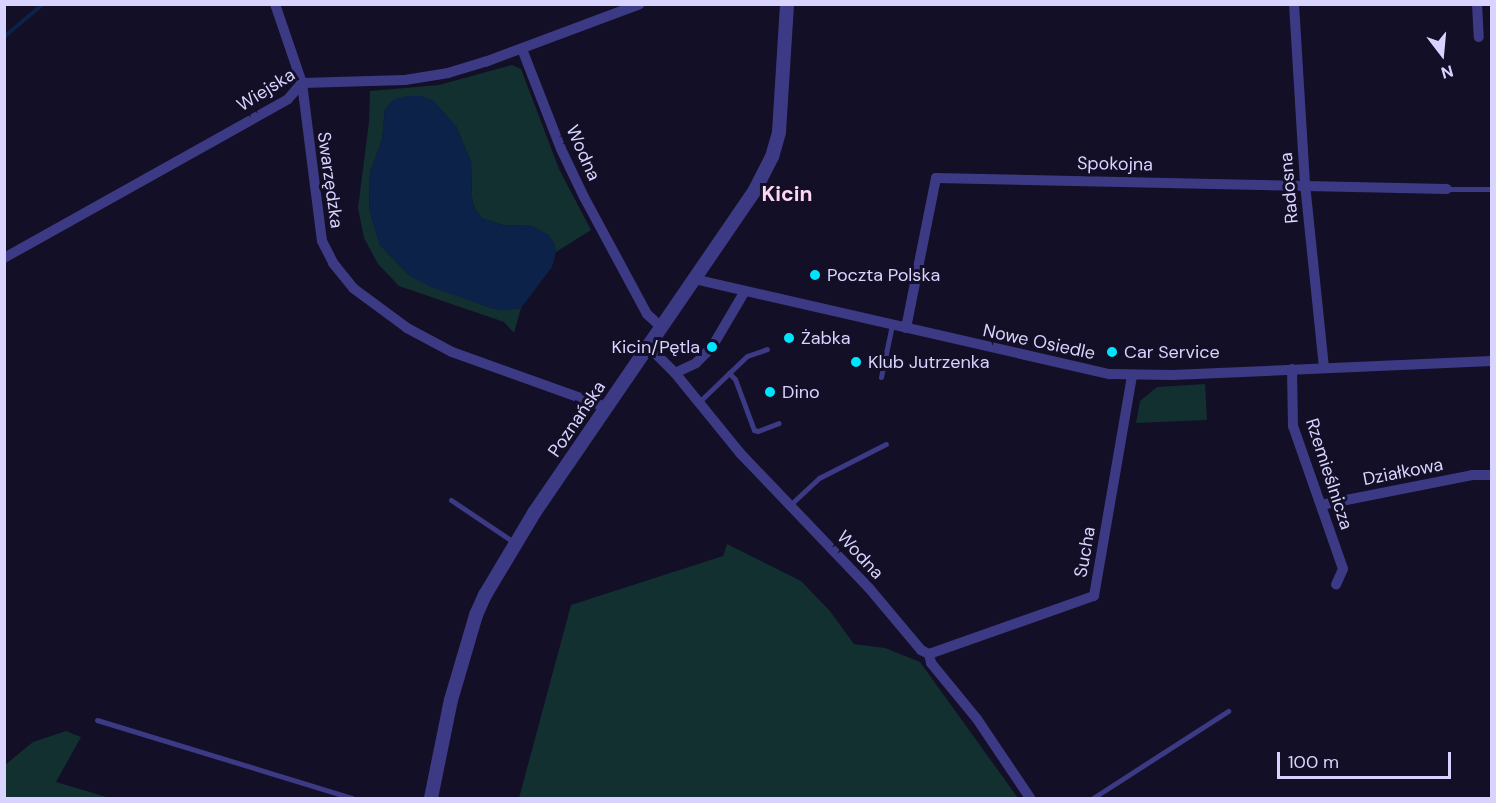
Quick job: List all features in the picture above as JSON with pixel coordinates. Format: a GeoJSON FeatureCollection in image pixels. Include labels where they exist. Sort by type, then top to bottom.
{"type":"FeatureCollection","features":[{"type":"Feature","properties":{"kind":"street","name":"Swarzędzka"},"geometry":{"type":"LineString","coordinates":[[275,4],[302,83],[322,241],[333,263],[353,288],[407,328],[452,352],[606,407]]}},
{"type":"Feature","properties":{"kind":"street","name":"Wiejska"},"geometry":{"type":"LineString","coordinates":[[4,258],[288,99],[302,83],[405,80],[448,73],[522,48],[621,8],[640,4]]}},
{"type":"Feature","properties":{"kind":"street","name":"Poznańska"},"geometry":{"type":"LineString","coordinates":[[431,798],[450,700],[476,615],[515,543],[755,190],[776,145],[787,4]]}},
{"type":"Feature","properties":{"kind":"street","name":"Radosna"},"geometry":{"type":"LineString","coordinates":[[1294,4],[1305,184],[1324,367]]}},
{"type":"Feature","properties":{"kind":"street"},"geometry":{"type":"LineString","coordinates":[[1477,4],[1479,37]]}},
{"type":"Feature","properties":{"kind":"street","name":"Wodna"},"geometry":{"type":"LineString","coordinates":[[522,48],[561,149],[584,197],[647,314],[661,327]]}},
{"type":"Feature","properties":{"kind":"street","name":"Spokojna"},"geometry":{"type":"LineString","coordinates":[[906,328],[936,177],[1448,189]]}},
{"type":"Feature","properties":{"kind":"street","name":"Nowe Osiedle"},"geometry":{"type":"LineString","coordinates":[[694,279],[1084,370],[1132,375],[1491,361]]}},
{"type":"Feature","properties":{"kind":"street"},"geometry":{"type":"LineString","coordinates":[[675,373],[696,363],[712,347],[745,291]]}},
{"type":"Feature","properties":{"kind":"street","name":"Wodna"},"geometry":{"type":"LineString","coordinates":[[648,346],[675,373],[698,403],[790,505],[869,588],[921,650],[929,654],[931,663],[977,719],[1030,798]]}},
{"type":"Feature","properties":{"kind":"street","name":"Rzemieślnicza"},"geometry":{"type":"LineString","coordinates":[[1292,369],[1293,426],[1343,569],[1336,585]]}},
{"type":"Feature","properties":{"kind":"street","name":"Sucha"},"geometry":{"type":"LineString","coordinates":[[929,654],[1094,596],[1132,375]]}},
{"type":"Feature","properties":{"kind":"street","name":"Działkowa"},"geometry":{"type":"LineString","coordinates":[[1321,505],[1472,475],[1491,474]]}},
{"type":"Feature","properties":{"kind":"lane"},"geometry":{"type":"LineString","coordinates":[[1448,189],[1491,189]]}},
{"type":"Feature","properties":{"kind":"lane"},"geometry":{"type":"LineString","coordinates":[[881,377],[892,325]]}},
{"type":"Feature","properties":{"kind":"lane"},"geometry":{"type":"LineString","coordinates":[[698,403],[747,356],[767,349]]}},
{"type":"Feature","properties":{"kind":"lane"},"geometry":{"type":"LineString","coordinates":[[729,373],[735,379],[754,430],[758,431],[779,423]]}},
{"type":"Feature","properties":{"kind":"lane"},"geometry":{"type":"LineString","coordinates":[[790,505],[819,478],[886,444]]}},
{"type":"Feature","properties":{"kind":"lane"},"geometry":{"type":"LineString","coordinates":[[451,500],[515,543]]}},
{"type":"Feature","properties":{"kind":"lane"},"geometry":{"type":"LineString","coordinates":[[1093,798],[1228,711]]}},
{"type":"Feature","properties":{"kind":"lane"},"geometry":{"type":"LineString","coordinates":[[97,720],[352,798]]}},
{"type":"Feature","properties":{"kind":"green space"},"geometry":{"type":"Polygon","coordinates":[[[512,65],[521,69],[559,169],[591,230],[556,252],[554,243],[532,226],[502,225],[482,218],[475,209],[472,198],[471,162],[456,126],[385,109],[382,140],[370,172],[369,209],[380,245],[411,277],[491,308],[503,310],[521,308],[514,333],[504,322],[399,286],[378,264],[364,238],[358,208],[369,122],[370,91],[439,85],[512,65]]]}},
{"type":"Feature","properties":{"kind":"green space"},"geometry":{"type":"Polygon","coordinates":[[[1205,384],[1207,420],[1136,423],[1140,401],[1157,387],[1205,384]]]}},
{"type":"Feature","properties":{"kind":"green space"},"geometry":{"type":"Polygon","coordinates":[[[727,544],[801,581],[829,610],[854,644],[885,648],[920,662],[1018,798],[519,798],[571,605],[723,556],[727,544]]]}},
{"type":"Feature","properties":{"kind":"green space"},"geometry":{"type":"Polygon","coordinates":[[[66,731],[81,737],[56,782],[110,798],[5,798],[5,765],[33,742],[66,731]]]}},
{"type":"Feature","properties":{"kind":"water"},"geometry":{"type":"Polygon","coordinates":[[[422,96],[434,101],[456,126],[471,162],[472,198],[475,209],[482,218],[502,225],[532,226],[549,235],[554,243],[556,252],[552,267],[521,308],[503,310],[491,308],[431,287],[411,277],[380,245],[369,209],[370,172],[382,140],[385,109],[394,99],[422,96]]]}},
{"type":"Feature","properties":{"kind":"waterway"},"geometry":{"type":"LineString","coordinates":[[4,37],[43,4]]}},
{"type":"Feature","properties":{"kind":"place","name":"Poczta Polska"},"geometry":{"type":"Point","coordinates":[815,275]}},
{"type":"Feature","properties":{"kind":"place","name":"Żabka"},"geometry":{"type":"Point","coordinates":[789,338]}},
{"type":"Feature","properties":{"kind":"place","name":"Kicin/Pętla"},"geometry":{"type":"Point","coordinates":[712,347]}},
{"type":"Feature","properties":{"kind":"place","name":"Car Service"},"geometry":{"type":"Point","coordinates":[1112,352]}},
{"type":"Feature","properties":{"kind":"place","name":"Klub Jutrzenka"},"geometry":{"type":"Point","coordinates":[856,362]}},
{"type":"Feature","properties":{"kind":"place","name":"Dino"},"geometry":{"type":"Point","coordinates":[770,392]}},
{"type":"Feature","properties":{"kind":"district","name":"Kicin"},"geometry":{"type":"Point","coordinates":[787,194]}}]}
